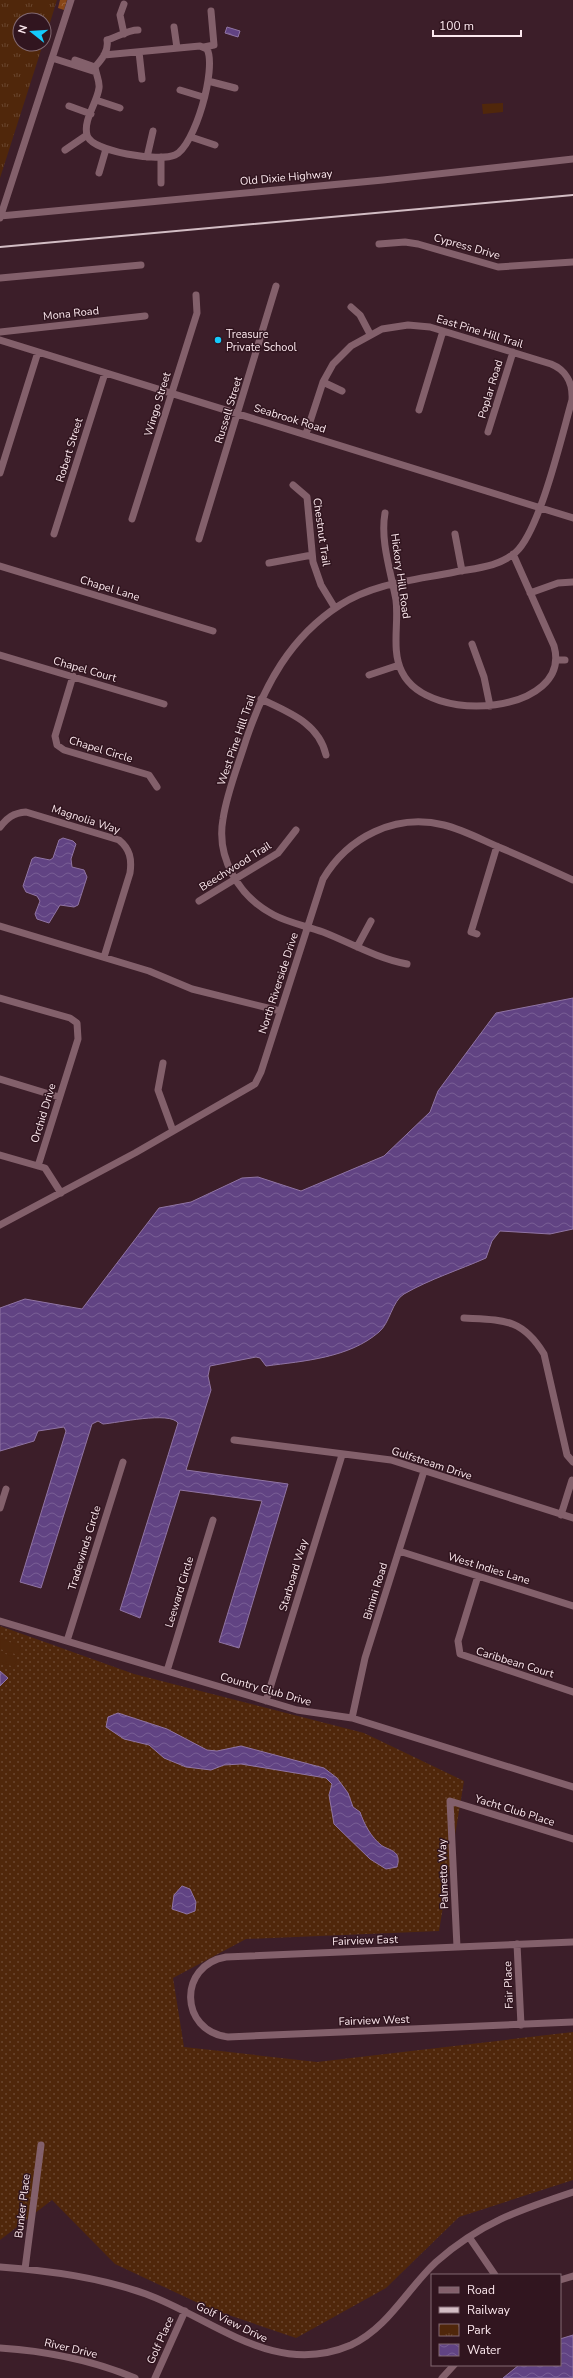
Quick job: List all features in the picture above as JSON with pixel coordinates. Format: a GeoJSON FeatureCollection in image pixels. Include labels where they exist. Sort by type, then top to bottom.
{"type":"FeatureCollection","features":[{"type":"Feature","properties":{"kind":"street"},"geometry":{"type":"LineString","coordinates":[[0,216],[71,0]]}},
{"type":"Feature","properties":{"kind":"street"},"geometry":{"type":"LineString","coordinates":[[124,4],[120,15],[124,34]]}},
{"type":"Feature","properties":{"kind":"street"},"geometry":{"type":"LineString","coordinates":[[104,55],[214,45],[211,11]]}},
{"type":"Feature","properties":{"kind":"street"},"geometry":{"type":"LineString","coordinates":[[174,27],[177,48]]}},
{"type":"Feature","properties":{"kind":"street"},"geometry":{"type":"LineString","coordinates":[[138,30],[128,30],[124,34],[107,40],[108,46],[96,70],[100,82],[87,135],[93,144],[106,149],[147,157],[174,156],[180,152],[190,138],[208,81],[210,55],[204,47]]}},
{"type":"Feature","properties":{"kind":"street"},"geometry":{"type":"LineString","coordinates":[[139,52],[142,79]]}},
{"type":"Feature","properties":{"kind":"street"},"geometry":{"type":"LineString","coordinates":[[53,56],[96,70]]}},
{"type":"Feature","properties":{"kind":"street"},"geometry":{"type":"LineString","coordinates":[[208,81],[235,88]]}},
{"type":"Feature","properties":{"kind":"street"},"geometry":{"type":"LineString","coordinates":[[180,90],[203,97]]}},
{"type":"Feature","properties":{"kind":"street"},"geometry":{"type":"LineString","coordinates":[[96,100],[120,108]]}},
{"type":"Feature","properties":{"kind":"street"},"geometry":{"type":"LineString","coordinates":[[69,106],[91,114]]}},
{"type":"Feature","properties":{"kind":"street"},"geometry":{"type":"LineString","coordinates":[[147,157],[153,131]]}},
{"type":"Feature","properties":{"kind":"street"},"geometry":{"type":"LineString","coordinates":[[65,150],[87,135]]}},
{"type":"Feature","properties":{"kind":"street"},"geometry":{"type":"LineString","coordinates":[[190,138],[215,145]]}},
{"type":"Feature","properties":{"kind":"street"},"geometry":{"type":"LineString","coordinates":[[99,173],[106,149]]}},
{"type":"Feature","properties":{"kind":"street"},"geometry":{"type":"LineString","coordinates":[[161,157],[161,183]]}},
{"type":"Feature","properties":{"kind":"street","name":"Old Dixie Highway"},"geometry":{"type":"LineString","coordinates":[[0,216],[308,187],[573,159]]}},
{"type":"Feature","properties":{"kind":"street","name":"Cypress Drive"},"geometry":{"type":"LineString","coordinates":[[379,244],[405,242],[418,244],[506,268],[573,262]]}},
{"type":"Feature","properties":{"kind":"street"},"geometry":{"type":"LineString","coordinates":[[448,246],[465,258]]}},
{"type":"Feature","properties":{"kind":"street"},"geometry":{"type":"LineString","coordinates":[[0,278],[141,265]]}},
{"type":"Feature","properties":{"kind":"street","name":"Russell Street"},"geometry":{"type":"LineString","coordinates":[[199,539],[239,414],[276,286]]}},
{"type":"Feature","properties":{"kind":"street","name":"Wingo Street"},"geometry":{"type":"LineString","coordinates":[[132,519],[197,313],[196,295]]}},
{"type":"Feature","properties":{"kind":"street"},"geometry":{"type":"LineString","coordinates":[[351,308],[360,315],[370,334]]}},
{"type":"Feature","properties":{"kind":"street","name":"Mona Road"},"geometry":{"type":"LineString","coordinates":[[0,332],[145,316]]}},
{"type":"Feature","properties":{"kind":"street","name":"East Pine Hill Trail"},"geometry":{"type":"LineString","coordinates":[[306,434],[323,382],[342,354],[370,334],[408,325],[443,331],[513,352],[554,365],[564,373],[571,383],[573,396],[570,416],[540,506]]}},
{"type":"Feature","properties":{"kind":"street"},"geometry":{"type":"LineString","coordinates":[[419,410],[443,331]]}},
{"type":"Feature","properties":{"kind":"street","name":"Seabrook Road"},"geometry":{"type":"LineString","coordinates":[[0,340],[540,506],[573,518]]}},
{"type":"Feature","properties":{"kind":"street"},"geometry":{"type":"LineString","coordinates":[[0,474],[38,352]]}},
{"type":"Feature","properties":{"kind":"street","name":"Poplar Road"},"geometry":{"type":"LineString","coordinates":[[488,432],[513,352]]}},
{"type":"Feature","properties":{"kind":"street","name":"Robert Street"},"geometry":{"type":"LineString","coordinates":[[54,534],[105,372]]}},
{"type":"Feature","properties":{"kind":"street"},"geometry":{"type":"LineString","coordinates":[[323,382],[342,391]]}},
{"type":"Feature","properties":{"kind":"street","name":"Chestnut Trail"},"geometry":{"type":"LineString","coordinates":[[292,485],[308,497],[312,555],[321,585],[335,608]]}},
{"type":"Feature","properties":{"kind":"street","name":"West Pine Hill Trail"},"geometry":{"type":"LineString","coordinates":[[407,964],[382,958],[264,910],[248,896],[235,880],[224,852],[223,819],[261,699],[288,653],[308,630],[335,608],[367,591],[393,584],[498,563],[513,554],[529,535],[540,506]]}},
{"type":"Feature","properties":{"kind":"street","name":"Hickory Hill Road"},"geometry":{"type":"LineString","coordinates":[[386,513],[383,527],[393,584],[399,665],[410,683],[433,698],[463,706],[490,706],[521,698],[541,687],[550,677],[556,660]]}},
{"type":"Feature","properties":{"kind":"street"},"geometry":{"type":"LineString","coordinates":[[455,534],[462,571]]}},
{"type":"Feature","properties":{"kind":"street"},"geometry":{"type":"LineString","coordinates":[[513,554],[554,646],[556,660],[566,660]]}},
{"type":"Feature","properties":{"kind":"street"},"geometry":{"type":"LineString","coordinates":[[269,563],[312,555]]}},
{"type":"Feature","properties":{"kind":"street","name":"Chapel Lane"},"geometry":{"type":"LineString","coordinates":[[0,566],[213,631]]}},
{"type":"Feature","properties":{"kind":"street"},"geometry":{"type":"LineString","coordinates":[[530,593],[558,583],[573,582]]}},
{"type":"Feature","properties":{"kind":"street"},"geometry":{"type":"LineString","coordinates":[[472,644],[484,677],[490,706]]}},
{"type":"Feature","properties":{"kind":"street","name":"Chapel Court"},"geometry":{"type":"LineString","coordinates":[[0,655],[164,704]]}},
{"type":"Feature","properties":{"kind":"street"},"geometry":{"type":"LineString","coordinates":[[370,675],[399,665]]}},
{"type":"Feature","properties":{"kind":"street","name":"Chapel Circle"},"geometry":{"type":"LineString","coordinates":[[72,676],[55,736],[57,745],[64,750],[149,776],[157,787]]}},
{"type":"Feature","properties":{"kind":"street"},"geometry":{"type":"LineString","coordinates":[[261,699],[310,726],[320,739],[326,755]]}},
{"type":"Feature","properties":{"kind":"street","name":"Magnolia Way"},"geometry":{"type":"LineString","coordinates":[[0,827],[6,819],[16,813],[26,812],[119,840],[125,844],[132,861],[130,872],[104,957]]}},
{"type":"Feature","properties":{"kind":"street","name":"North Riverside Drive"},"geometry":{"type":"LineString","coordinates":[[0,1225],[62,1193],[255,1084],[261,1072],[318,892],[333,864],[352,845],[379,829],[410,822],[432,822],[458,829],[573,880]]}},
{"type":"Feature","properties":{"kind":"street","name":"Beechwood Trail"},"geometry":{"type":"LineString","coordinates":[[199,901],[278,853],[296,830]]}},
{"type":"Feature","properties":{"kind":"street"},"geometry":{"type":"LineString","coordinates":[[477,934],[471,932],[497,846]]}},
{"type":"Feature","properties":{"kind":"street"},"geometry":{"type":"LineString","coordinates":[[356,947],[370,921]]}},
{"type":"Feature","properties":{"kind":"street"},"geometry":{"type":"LineString","coordinates":[[0,926],[149,971],[192,989],[280,1011]]}},
{"type":"Feature","properties":{"kind":"street","name":"Orchid Drive"},"geometry":{"type":"LineString","coordinates":[[0,998],[70,1018],[77,1023],[78,1040],[38,1166]]}},
{"type":"Feature","properties":{"kind":"street"},"geometry":{"type":"LineString","coordinates":[[163,1063],[158,1090],[173,1131]]}},
{"type":"Feature","properties":{"kind":"street"},"geometry":{"type":"LineString","coordinates":[[0,1079],[59,1097]]}},
{"type":"Feature","properties":{"kind":"street"},"geometry":{"type":"LineString","coordinates":[[0,1155],[45,1168],[51,1174],[62,1193]]}},
{"type":"Feature","properties":{"kind":"street"},"geometry":{"type":"LineString","coordinates":[[464,1318],[502,1320],[525,1329],[536,1340],[544,1354],[567,1455],[573,1462]]}},
{"type":"Feature","properties":{"kind":"street","name":"Gulfstream Drive"},"geometry":{"type":"LineString","coordinates":[[234,1440],[342,1455],[391,1460],[424,1472],[573,1518]]}},
{"type":"Feature","properties":{"kind":"street","name":"Starboard Way"},"geometry":{"type":"LineString","coordinates":[[266,1701],[342,1455]]}},
{"type":"Feature","properties":{"kind":"street","name":"Tradewinds Circle"},"geometry":{"type":"LineString","coordinates":[[67,1641],[123,1462]]}},
{"type":"Feature","properties":{"kind":"street","name":"Bimini Road"},"geometry":{"type":"LineString","coordinates":[[352,1718],[365,1658],[424,1472]]}},
{"type":"Feature","properties":{"kind":"street"},"geometry":{"type":"LineString","coordinates":[[561,1515],[572,1480]]}},
{"type":"Feature","properties":{"kind":"street"},"geometry":{"type":"LineString","coordinates":[[0,1508],[6,1489]]}},
{"type":"Feature","properties":{"kind":"street","name":"Leeward Circle"},"geometry":{"type":"LineString","coordinates":[[166,1671],[213,1520]]}},
{"type":"Feature","properties":{"kind":"street","name":"West Indies Lane"},"geometry":{"type":"LineString","coordinates":[[399,1551],[573,1606]]}},
{"type":"Feature","properties":{"kind":"street","name":"Caribbean Court"},"geometry":{"type":"LineString","coordinates":[[478,1576],[458,1641],[460,1654],[467,1658],[573,1692]]}},
{"type":"Feature","properties":{"kind":"street","name":"Country Club Drive"},"geometry":{"type":"LineString","coordinates":[[0,1621],[313,1714],[352,1718],[573,1786]]}},
{"type":"Feature","properties":{"kind":"street","name":"Yacht Club Place"},"geometry":{"type":"LineString","coordinates":[[450,1801],[573,1840]]}},
{"type":"Feature","properties":{"kind":"street","name":"Palmetto Way"},"geometry":{"type":"LineString","coordinates":[[450,1801],[457,1947]]}},
{"type":"Feature","properties":{"kind":"street","name":"Fairview East"},"geometry":{"type":"LineString","coordinates":[[192,2006],[191,1992],[199,1972],[209,1963],[222,1957],[573,1942]]}},
{"type":"Feature","properties":{"kind":"street","name":"Fair Place"},"geometry":{"type":"LineString","coordinates":[[517,1944],[521,2025]]}},
{"type":"Feature","properties":{"kind":"street","name":"Fairview West"},"geometry":{"type":"LineString","coordinates":[[192,2006],[197,2019],[206,2029],[228,2037],[573,2022]]}},
{"type":"Feature","properties":{"kind":"street","name":"Bunker Place"},"geometry":{"type":"LineString","coordinates":[[25,2269],[41,2145]]}},
{"type":"Feature","properties":{"kind":"street","name":"Golf View Drive"},"geometry":{"type":"LineString","coordinates":[[0,2267],[66,2273],[107,2282],[147,2294],[185,2311],[262,2350],[293,2356],[324,2354],[351,2345],[380,2326],[422,2277],[469,2236],[519,2209],[573,2192]]}},
{"type":"Feature","properties":{"kind":"street"},"geometry":{"type":"LineString","coordinates":[[469,2236],[494,2274]]}},
{"type":"Feature","properties":{"kind":"street"},"geometry":{"type":"LineString","coordinates":[[561,2280],[573,2276]]}},
{"type":"Feature","properties":{"kind":"street","name":"Golf Place"},"geometry":{"type":"LineString","coordinates":[[155,2378],[185,2311]]}},
{"type":"Feature","properties":{"kind":"street","name":"River Drive"},"geometry":{"type":"LineString","coordinates":[[0,2348],[60,2356],[107,2368],[135,2378]]}},
{"type":"Feature","properties":{"kind":"street"},"geometry":{"type":"LineString","coordinates":[[442,2378],[453,2366]]}},
{"type":"Feature","properties":{"kind":"green space"},"geometry":{"type":"Polygon","coordinates":[[[0,0],[57,0],[52,16],[52,12],[12,12],[12,52],[40,52],[0,178],[0,0]]]}},
{"type":"Feature","properties":{"kind":"green space"},"geometry":{"type":"Polygon","coordinates":[[[60,0],[67,0],[64,10],[58,8],[60,0]]]}},
{"type":"Feature","properties":{"kind":"green space"},"geometry":{"type":"Polygon","coordinates":[[[503,103],[503,112],[483,114],[482,104],[503,103]]]}},
{"type":"Feature","properties":{"kind":"green space"},"geometry":{"type":"Polygon","coordinates":[[[0,1626],[134,1674],[364,1733],[464,1781],[439,1931],[246,1939],[173,1978],[184,2047],[317,2062],[573,2032],[573,2180],[459,2217],[386,2288],[296,2338],[211,2309],[115,2264],[52,2200],[0,2240],[0,1626]]]}},
{"type":"Feature","properties":{"kind":"green space"},"geometry":{"type":"Polygon","coordinates":[[[1,1639],[21,1646],[18,1655],[0,1649],[1,1639]]]}},
{"type":"Feature","properties":{"kind":"green space"},"geometry":{"type":"Polygon","coordinates":[[[0,1652],[17,1658],[14,1667],[0,1662],[0,1652]]]}},
{"type":"Feature","properties":{"kind":"water"},"geometry":{"type":"Polygon","coordinates":[[[227,27],[240,31],[238,37],[225,33],[227,27]]]}},
{"type":"Feature","properties":{"kind":"water"},"geometry":{"type":"Polygon","coordinates":[[[63,838],[73,841],[76,844],[71,859],[72,867],[84,870],[87,877],[78,905],[74,907],[60,905],[49,923],[37,919],[35,914],[40,901],[37,896],[26,892],[23,886],[32,859],[35,857],[50,860],[53,858],[59,840],[63,838]]]}},
{"type":"Feature","properties":{"kind":"water"},"geometry":{"type":"Polygon","coordinates":[[[573,998],[573,1229],[550,1234],[500,1231],[492,1241],[486,1258],[434,1279],[404,1294],[400,1297],[383,1328],[367,1341],[354,1348],[326,1357],[266,1366],[260,1358],[256,1357],[210,1366],[208,1376],[211,1390],[186,1470],[288,1484],[239,1648],[219,1642],[262,1501],[180,1490],[140,1618],[120,1610],[178,1423],[173,1420],[154,1418],[103,1424],[98,1421],[92,1424],[41,1588],[20,1582],[66,1431],[64,1427],[38,1431],[34,1441],[0,1451],[0,1308],[25,1299],[82,1309],[159,1208],[191,1202],[242,1178],[258,1177],[301,1191],[384,1156],[430,1112],[438,1091],[496,1013],[573,998]]]}},
{"type":"Feature","properties":{"kind":"water"},"geometry":{"type":"Polygon","coordinates":[[[0,1671],[8,1678],[0,1686],[0,1671]]]}},
{"type":"Feature","properties":{"kind":"water"},"geometry":{"type":"Polygon","coordinates":[[[118,1713],[167,1729],[207,1750],[217,1751],[241,1746],[324,1768],[337,1778],[348,1793],[353,1807],[360,1812],[366,1826],[374,1838],[381,1845],[394,1851],[397,1855],[397,1867],[386,1869],[370,1859],[334,1824],[329,1795],[332,1784],[326,1778],[241,1764],[224,1765],[211,1770],[186,1767],[164,1758],[149,1745],[124,1739],[106,1727],[108,1717],[118,1713]]]}},
{"type":"Feature","properties":{"kind":"water"},"geometry":{"type":"Polygon","coordinates":[[[182,1886],[190,1889],[196,1902],[195,1911],[187,1914],[172,1909],[174,1895],[182,1886]]]}},
{"type":"Feature","properties":{"kind":"water"},"geometry":{"type":"Polygon","coordinates":[[[573,2335],[573,2378],[503,2378],[518,2366],[561,2366],[561,2339],[573,2335]]]}},
{"type":"Feature","properties":{"kind":"railway"},"geometry":{"type":"LineString","coordinates":[[0,247],[573,195]]}},
{"type":"Feature","properties":{"kind":"place","name":"Treasure Private School"},"geometry":{"type":"Point","coordinates":[218,340]}}]}
